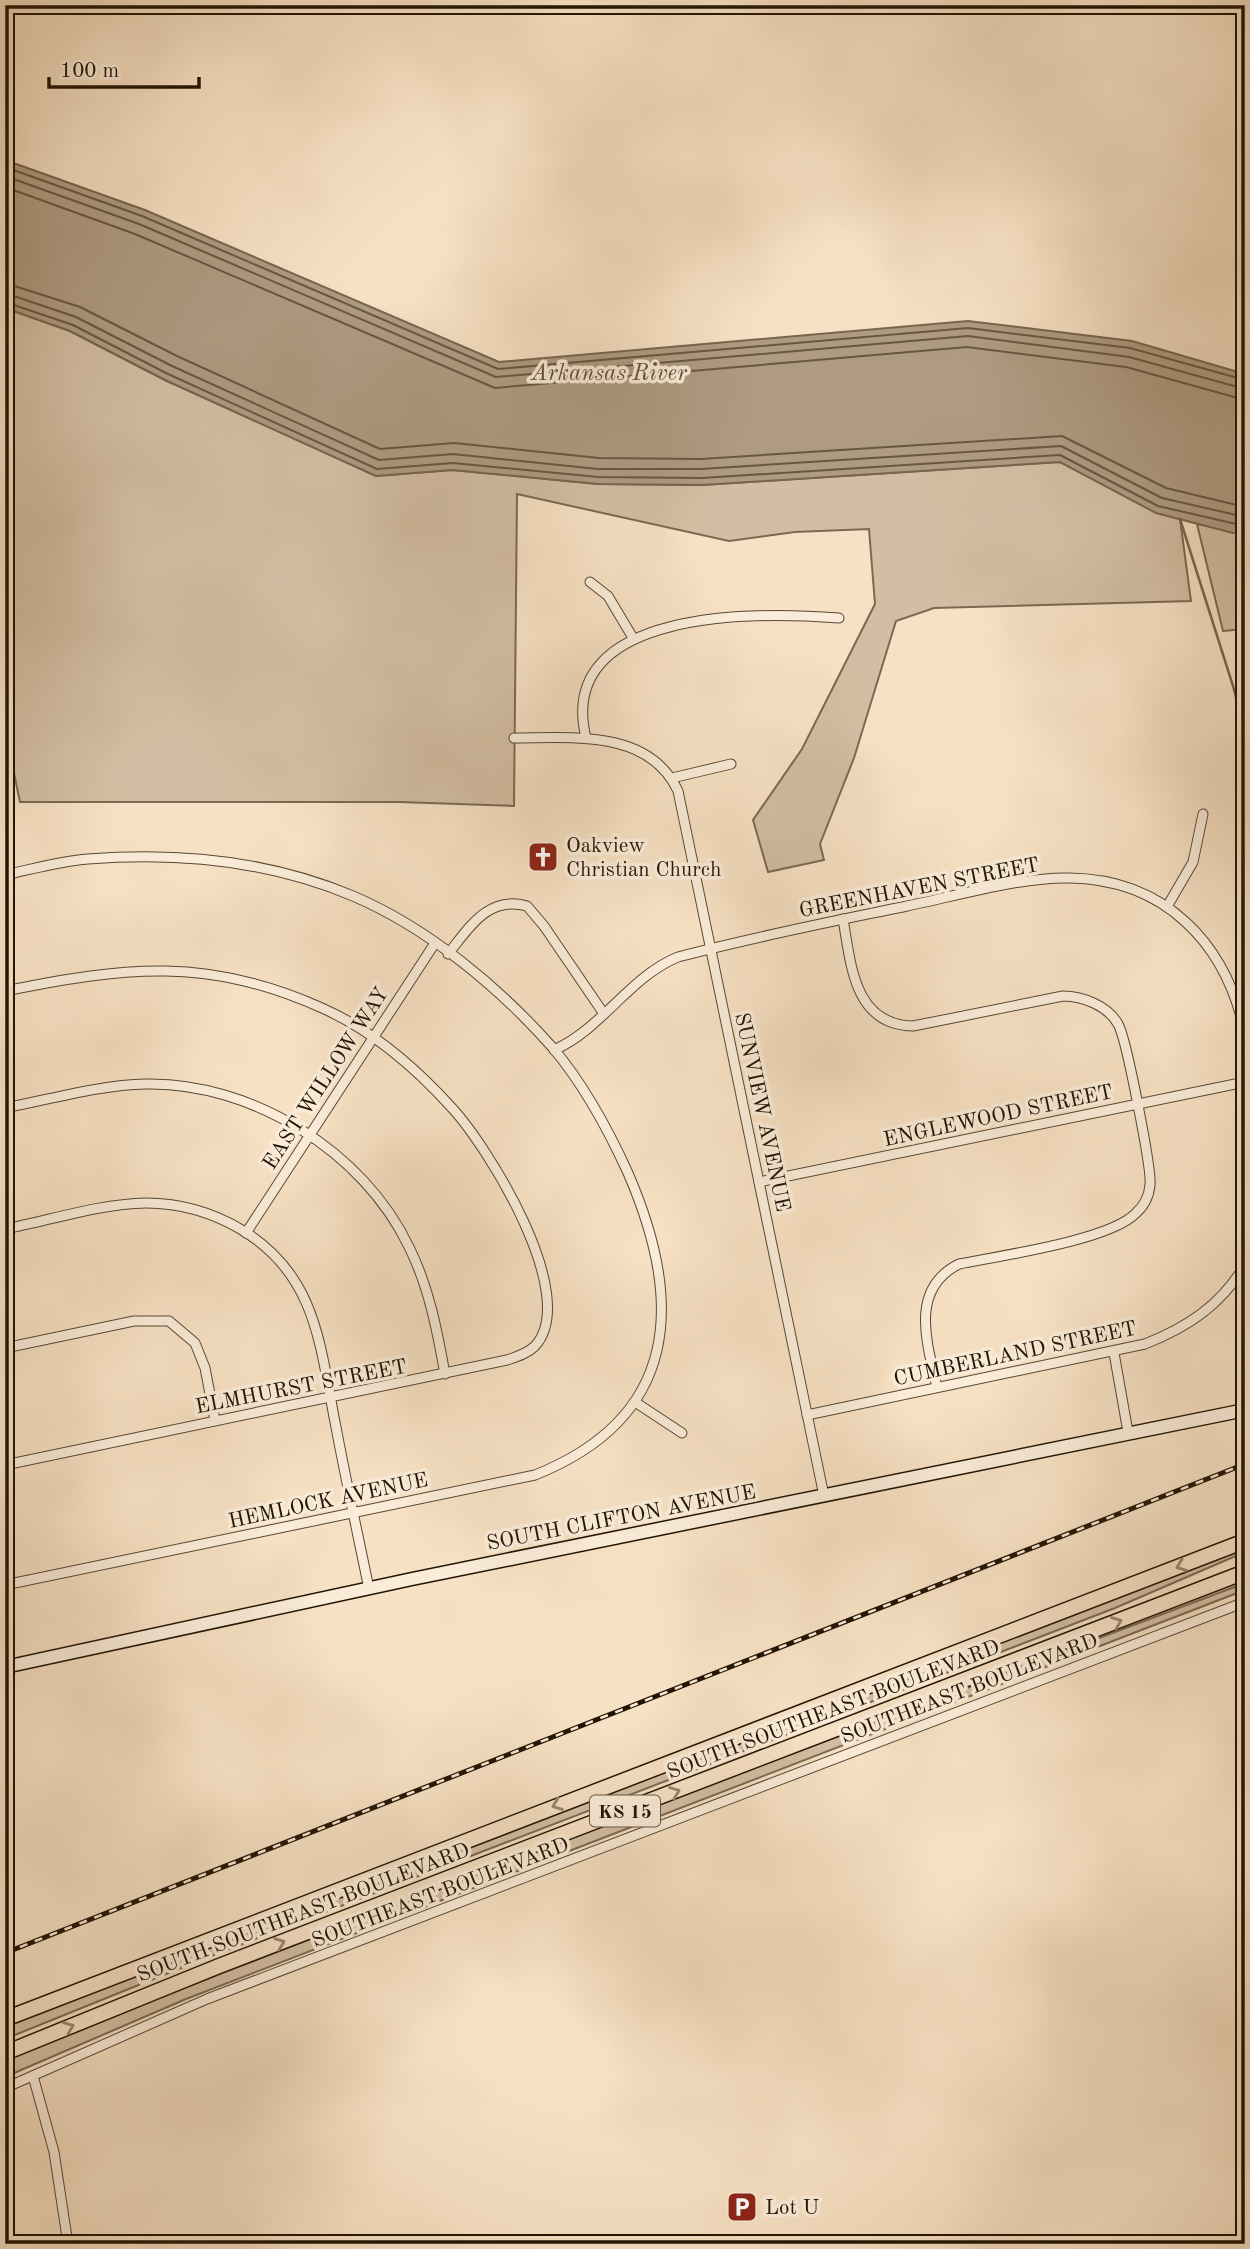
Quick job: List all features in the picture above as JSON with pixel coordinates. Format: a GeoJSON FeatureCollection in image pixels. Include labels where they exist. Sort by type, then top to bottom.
{"type":"FeatureCollection","features":[{"type":"Feature","properties":{"kind":"main road","name":"SOUTH SOUTHEAST BOULEVARD"},"geometry":{"type":"LineString","coordinates":[[5,2018],[1245,1541]]}},
{"type":"Feature","properties":{"kind":"main road","name":"SOUTH SOUTHEAST BOULEVARD"},"geometry":{"type":"LineString","coordinates":[[5,2053],[219,1966],[1245,1572]]}},
{"type":"Feature","properties":{"kind":"street"},"geometry":{"type":"LineString","coordinates":[[590,582],[608,596],[633,638]]}},
{"type":"Feature","properties":{"kind":"street"},"geometry":{"type":"LineString","coordinates":[[586,738],[585,705],[592,678],[610,654],[633,638],[667,627],[760,617],[839,618]]}},
{"type":"Feature","properties":{"kind":"street"},"geometry":{"type":"LineString","coordinates":[[514,738],[586,738],[640,752],[656,760],[672,778],[731,764]]}},
{"type":"Feature","properties":{"kind":"street","name":"SUNVIEW AVENUE"},"geometry":{"type":"LineString","coordinates":[[672,778],[678,792],[824,1496]]}},
{"type":"Feature","properties":{"kind":"street"},"geometry":{"type":"LineString","coordinates":[[1168,905],[1193,862],[1203,814]]}},
{"type":"Feature","properties":{"kind":"street","name":"HEMLOCK AVENUE"},"geometry":{"type":"LineString","coordinates":[[5,875],[88,859],[191,859],[237,863],[290,874],[354,897],[385,911],[435,943],[521,1014],[554,1049],[587,1096],[616,1147],[643,1211],[657,1261],[662,1300],[658,1344],[646,1382],[635,1402],[598,1443],[574,1458],[535,1475],[5,1585]]}},
{"type":"Feature","properties":{"kind":"street","name":"GREENHAVEN STREET"},"geometry":{"type":"LineString","coordinates":[[554,1049],[604,1014],[656,967],[678,957],[844,919],[1025,883],[1069,877],[1124,886],[1168,905],[1184,917],[1214,955],[1235,997],[1245,1033]]}},
{"type":"Feature","properties":{"kind":"street"},"geometry":{"type":"LineString","coordinates":[[448,954],[483,912],[509,904],[527,906],[544,926],[604,1014]]}},
{"type":"Feature","properties":{"kind":"street"},"geometry":{"type":"LineString","coordinates":[[844,919],[857,988],[871,1012],[881,1018],[914,1026],[1063,996],[1090,1001],[1118,1024],[1137,1104],[1150,1172],[1150,1184],[1141,1208],[1126,1222],[1108,1230],[959,1264],[942,1275],[930,1289],[924,1307],[937,1387]]}},
{"type":"Feature","properties":{"kind":"street","name":"EAST WILLOW WAY"},"geometry":{"type":"LineString","coordinates":[[246,1233],[435,943]]}},
{"type":"Feature","properties":{"kind":"street"},"geometry":{"type":"LineString","coordinates":[[5,991],[110,971],[162,970],[206,974],[265,986],[295,997],[349,1021],[373,1037]]}},
{"type":"Feature","properties":{"kind":"street","name":"ELMHURST STREET"},"geometry":{"type":"LineString","coordinates":[[5,1465],[445,1374],[514,1358],[534,1347],[544,1330],[547,1314],[543,1283],[517,1208],[483,1149],[435,1090],[373,1037]]}},
{"type":"Feature","properties":{"kind":"street","name":"ENGLEWOOD STREET"},"geometry":{"type":"LineString","coordinates":[[759,1182],[1245,1082]]}},
{"type":"Feature","properties":{"kind":"street"},"geometry":{"type":"LineString","coordinates":[[5,1108],[110,1087],[147,1084],[182,1087],[253,1106],[309,1136],[359,1177],[401,1232],[428,1293],[445,1374]]}},
{"type":"Feature","properties":{"kind":"street"},"geometry":{"type":"LineString","coordinates":[[5,1229],[147,1203],[173,1205],[215,1215],[266,1246],[297,1280],[315,1324],[369,1588]]}},
{"type":"Feature","properties":{"kind":"street","name":"CUMBERLAND STREET"},"geometry":{"type":"LineString","coordinates":[[807,1415],[1114,1353],[1186,1326],[1217,1301],[1244,1270]]}},
{"type":"Feature","properties":{"kind":"street"},"geometry":{"type":"LineString","coordinates":[[5,1348],[134,1321],[169,1321],[195,1343],[205,1368],[215,1420]]}},
{"type":"Feature","properties":{"kind":"street"},"geometry":{"type":"LineString","coordinates":[[1114,1353],[1128,1432]]}},
{"type":"Feature","properties":{"kind":"street"},"geometry":{"type":"LineString","coordinates":[[635,1402],[682,1433]]}},
{"type":"Feature","properties":{"kind":"street","name":"SOUTH CLIFTON AVENUE"},"geometry":{"type":"LineString","coordinates":[[5,1667],[369,1588],[1245,1410]]}},
{"type":"Feature","properties":{"kind":"street","name":"SOUTHEAST BOULEVARD"},"geometry":{"type":"LineString","coordinates":[[5,2088],[206,1999],[1245,1602]]}},
{"type":"Feature","properties":{"kind":"street"},"geometry":{"type":"LineString","coordinates":[[33,2076],[49,2130],[68,2244]]}},
{"type":"Feature","properties":{"kind":"shaded area"},"geometry":{"type":"Polygon","coordinates":[[[5,308],[70,331],[165,380],[376,476],[452,470],[598,484],[702,485],[1060,462],[1180,519],[1191,601],[934,608],[896,621],[854,758],[820,844],[824,860],[768,872],[753,820],[802,749],[875,604],[869,529],[795,532],[729,541],[517,494],[514,806],[399,802],[20,802],[5,730],[5,308]]]}},
{"type":"Feature","properties":{"kind":"shaded area"},"geometry":{"type":"Polygon","coordinates":[[[1197,524],[1245,533],[1245,629],[1223,631],[1197,524]]]}},
{"type":"Feature","properties":{"kind":"shaded area"},"geometry":{"type":"Polygon","coordinates":[[[1245,1546],[1245,1552],[1115,1608],[193,1963],[5,2039],[5,2026],[140,1972],[1245,1546]]]}},
{"type":"Feature","properties":{"kind":"shaded area"},"geometry":{"type":"Polygon","coordinates":[[[1245,1583],[1245,1590],[186,1999],[5,2077],[5,2060],[62,2036],[542,1848],[1245,1583]]]}},
{"type":"Feature","properties":{"kind":"water","name":"Arkansas River"},"geometry":{"type":"Polygon","coordinates":[[[5,160],[145,210],[499,362],[968,321],[1132,341],[1245,374],[1245,533],[1233,533],[1156,513],[1060,462],[702,485],[598,484],[452,470],[376,476],[165,380],[70,331],[5,308],[5,160]]]}},
{"type":"Feature","properties":{"kind":"waterway"},"geometry":{"type":"LineString","coordinates":[[1180,519],[1245,732]]}},
{"type":"Feature","properties":{"kind":"railway"},"geometry":{"type":"LineString","coordinates":[[5,1953],[1245,1464]]}},
{"type":"Feature","properties":{"kind":"place","name":"Oakview Christian Church"},"geometry":{"type":"Point","coordinates":[543,857]}},
{"type":"Feature","properties":{"kind":"place","name":"Lot U"},"geometry":{"type":"Point","coordinates":[742,2207]}}]}
